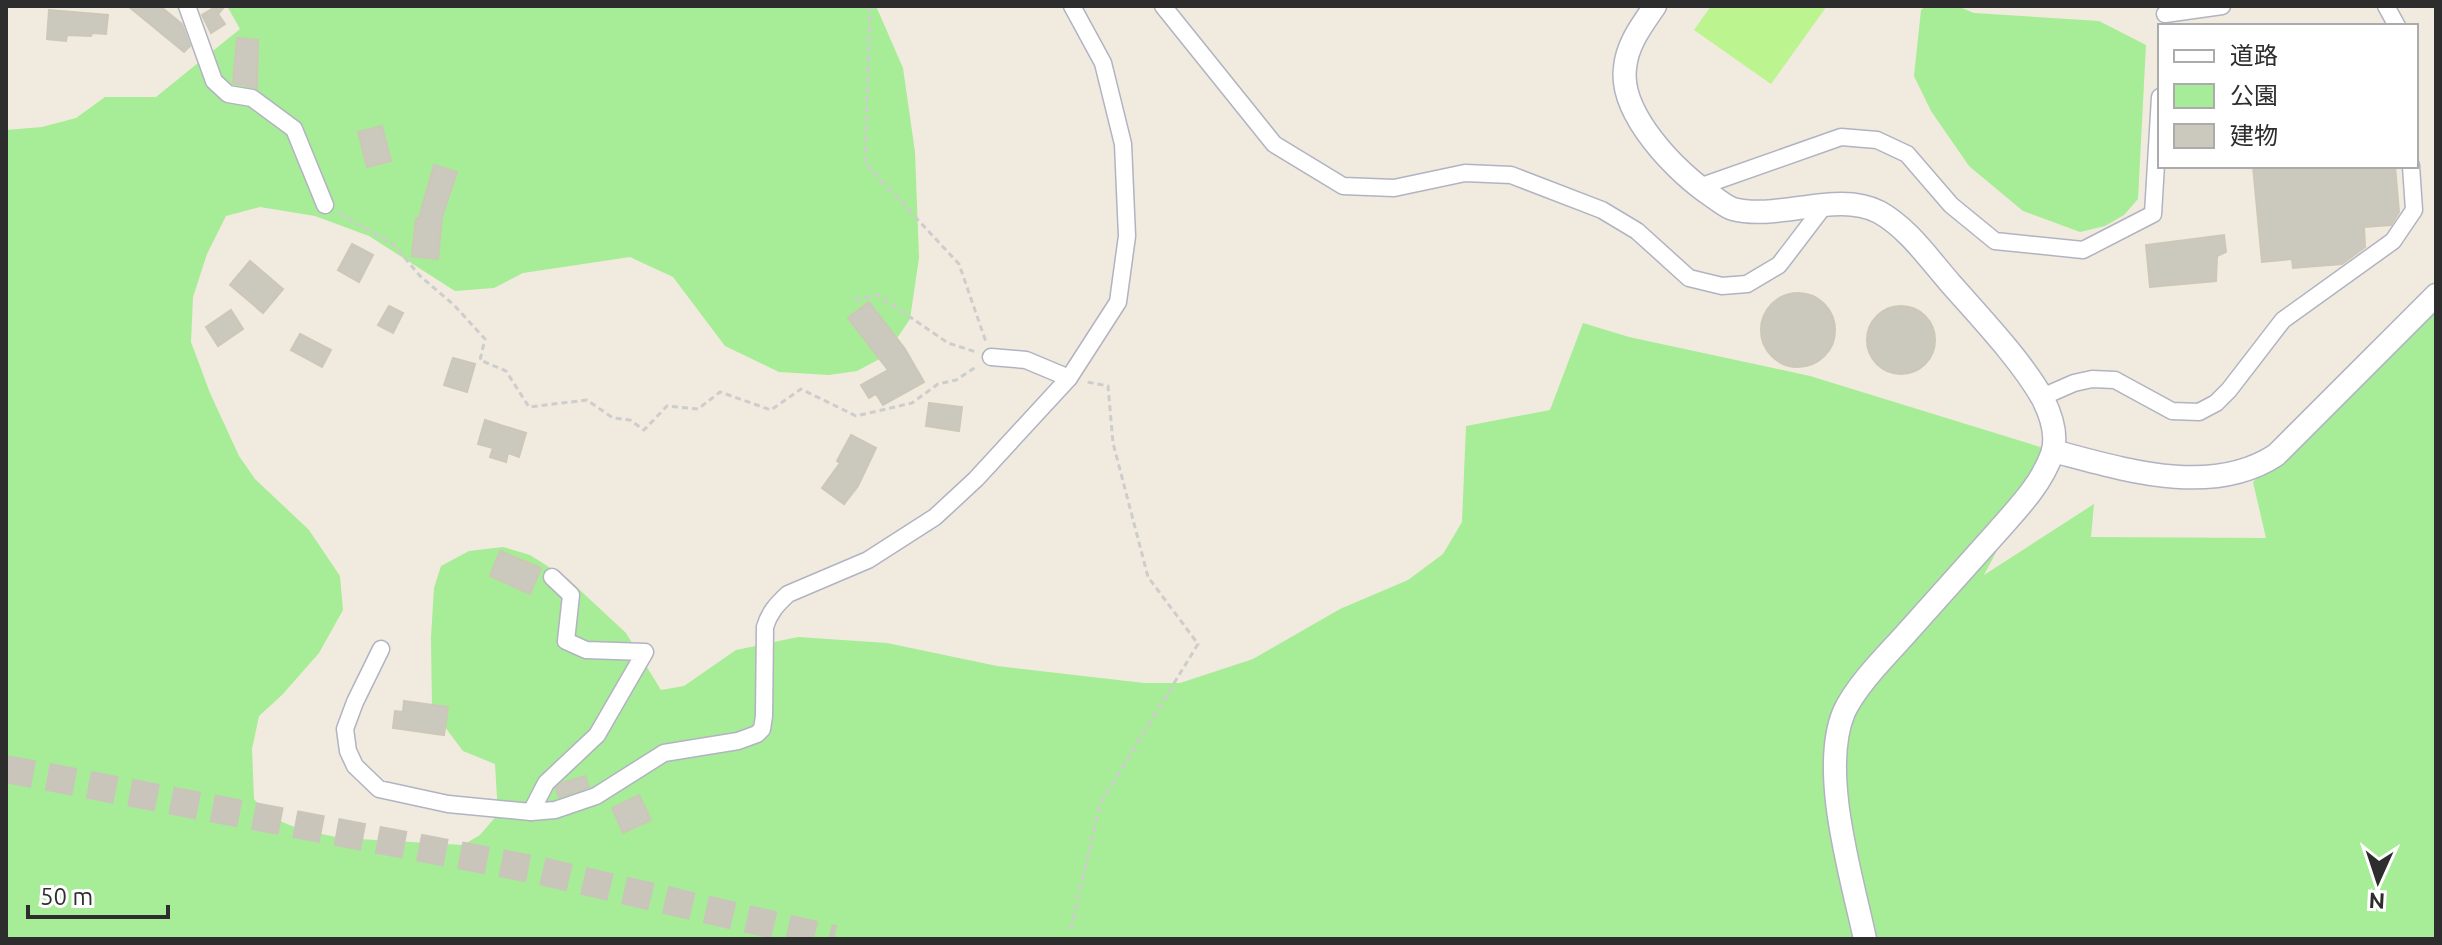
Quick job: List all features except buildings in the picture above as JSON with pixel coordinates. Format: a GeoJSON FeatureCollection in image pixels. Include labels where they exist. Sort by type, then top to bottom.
{"type":"FeatureCollection","features":[{"type":"Feature","properties":{"kind":"street"},"geometry":{"type":"LineString","coordinates":[[187,6],[214,81],[228,94],[252,98],[294,129],[325,205]]}},
{"type":"Feature","properties":{"kind":"street"},"geometry":{"type":"LineString","coordinates":[[381,649],[345,729],[348,751],[363,775],[379,789],[448,804],[531,812],[555,810],[596,796],[664,753],[738,741],[757,734],[762,729],[764,716],[765,627],[768,617],[780,602],[788,594],[868,560],[935,517],[976,479],[1069,378],[1118,302],[1127,236],[1123,144],[1103,63],[1072,6]]}},
{"type":"Feature","properties":{"kind":"street"},"geometry":{"type":"LineString","coordinates":[[1163,6],[1274,144],[1343,186],[1394,188],[1465,173],[1511,175],[1602,210],[1637,231],[1689,278],[1722,286],[1747,284],[1779,265],[1824,206]]}},
{"type":"Feature","properties":{"kind":"street"},"geometry":{"type":"LineString","coordinates":[[1655,6],[1635,35],[1624,69],[1635,115],[1669,160],[1699,187],[1732,209],[1773,211],[1860,205],[1878,211],[1899,225],[2000,340],[2042,397],[2053,423],[2053,451],[2032,493],[1875,668],[1844,712],[1836,761],[1839,823],[1865,939]]}},
{"type":"Feature","properties":{"kind":"street"},"geometry":{"type":"LineString","coordinates":[[2165,15],[2222,6]]}},
{"type":"Feature","properties":{"kind":"street"},"geometry":{"type":"LineString","coordinates":[[2386,6],[2396,24]]}},
{"type":"Feature","properties":{"kind":"street"},"geometry":{"type":"LineString","coordinates":[[1699,187],[1841,137],[1877,140],[1907,154],[1951,205],[1995,241],[2083,250],[2153,214],[2158,130]]}},
{"type":"Feature","properties":{"kind":"street"},"geometry":{"type":"LineString","coordinates":[[2042,397],[2092,379],[2115,380],[2172,411],[2199,412],[2216,403],[2283,320],[2393,241],[2414,210],[2411,168]]}},
{"type":"Feature","properties":{"kind":"street"},"geometry":{"type":"LineString","coordinates":[[2053,451],[2153,474],[2195,478],[2226,474],[2266,461],[2276,455],[2436,295]]}},
{"type":"Feature","properties":{"kind":"street"},"geometry":{"type":"LineString","coordinates":[[991,357],[1026,360],[1069,378]]}},
{"type":"Feature","properties":{"kind":"street"},"geometry":{"type":"LineString","coordinates":[[531,812],[546,783],[597,735],[645,652],[586,650],[566,641],[571,595],[552,577]]}},
{"type":"Feature","properties":{"kind":"path"},"geometry":{"type":"LineString","coordinates":[[870,6],[865,163],[959,264],[991,357]]}},
{"type":"Feature","properties":{"kind":"path"},"geometry":{"type":"LineString","coordinates":[[325,205],[394,245],[420,276],[454,305],[485,339],[480,360],[506,371],[529,407],[587,400],[613,418],[630,420],[644,430],[667,406],[698,409],[720,392],[771,410],[801,389],[856,416],[912,403],[938,384],[956,380],[991,357]]}},
{"type":"Feature","properties":{"kind":"path"},"geometry":{"type":"LineString","coordinates":[[855,300],[878,295],[948,343],[991,357]]}},
{"type":"Feature","properties":{"kind":"path"},"geometry":{"type":"LineString","coordinates":[[1069,378],[1108,386],[1113,443],[1148,577],[1198,644],[1100,804],[1071,929]]}},
{"type":"Feature","properties":{"kind":"green space"},"geometry":{"type":"Polygon","coordinates":[[[227,6],[876,6],[903,68],[915,152],[919,258],[910,319],[885,356],[857,371],[829,375],[779,372],[725,346],[673,277],[630,257],[523,273],[494,288],[455,291],[369,236],[315,216],[260,207],[226,216],[207,254],[193,297],[191,342],[239,456],[255,479],[309,530],[340,576],[343,610],[319,653],[259,716],[252,749],[254,799],[270,817],[302,830],[341,838],[463,845],[480,835],[498,814],[495,764],[463,751],[432,710],[434,588],[441,566],[469,551],[503,547],[530,555],[568,579],[626,633],[661,690],[684,686],[736,650],[798,637],[887,643],[997,666],[1144,683],[1180,683],[1253,659],[1340,609],[1408,580],[1443,554],[1462,522],[1466,426],[1550,410],[1583,323],[1629,337],[1810,376],[2050,450],[1984,575],[2094,504],[2091,537],[2266,538],[2253,482],[2436,303],[2436,939],[6,939],[6,130],[42,127],[76,118],[105,97],[156,97],[240,29],[227,6]]]}},
{"type":"Feature","properties":{"kind":"green space"},"geometry":{"type":"Polygon","coordinates":[[[1711,6],[1827,6],[1771,84],[1694,30],[1711,6]]]}},
{"type":"Feature","properties":{"kind":"green space"},"geometry":{"type":"Polygon","coordinates":[[[1926,6],[1957,6],[1974,13],[2099,21],[2146,45],[2138,199],[2124,215],[2105,226],[2080,232],[2023,211],[1969,166],[1931,111],[1914,76],[1921,10],[1926,6]]]}},
{"type":"Feature","properties":{"kind":"tunnel"},"geometry":{"type":"LineString","coordinates":[[6,769],[537,870],[834,939]]}}]}
